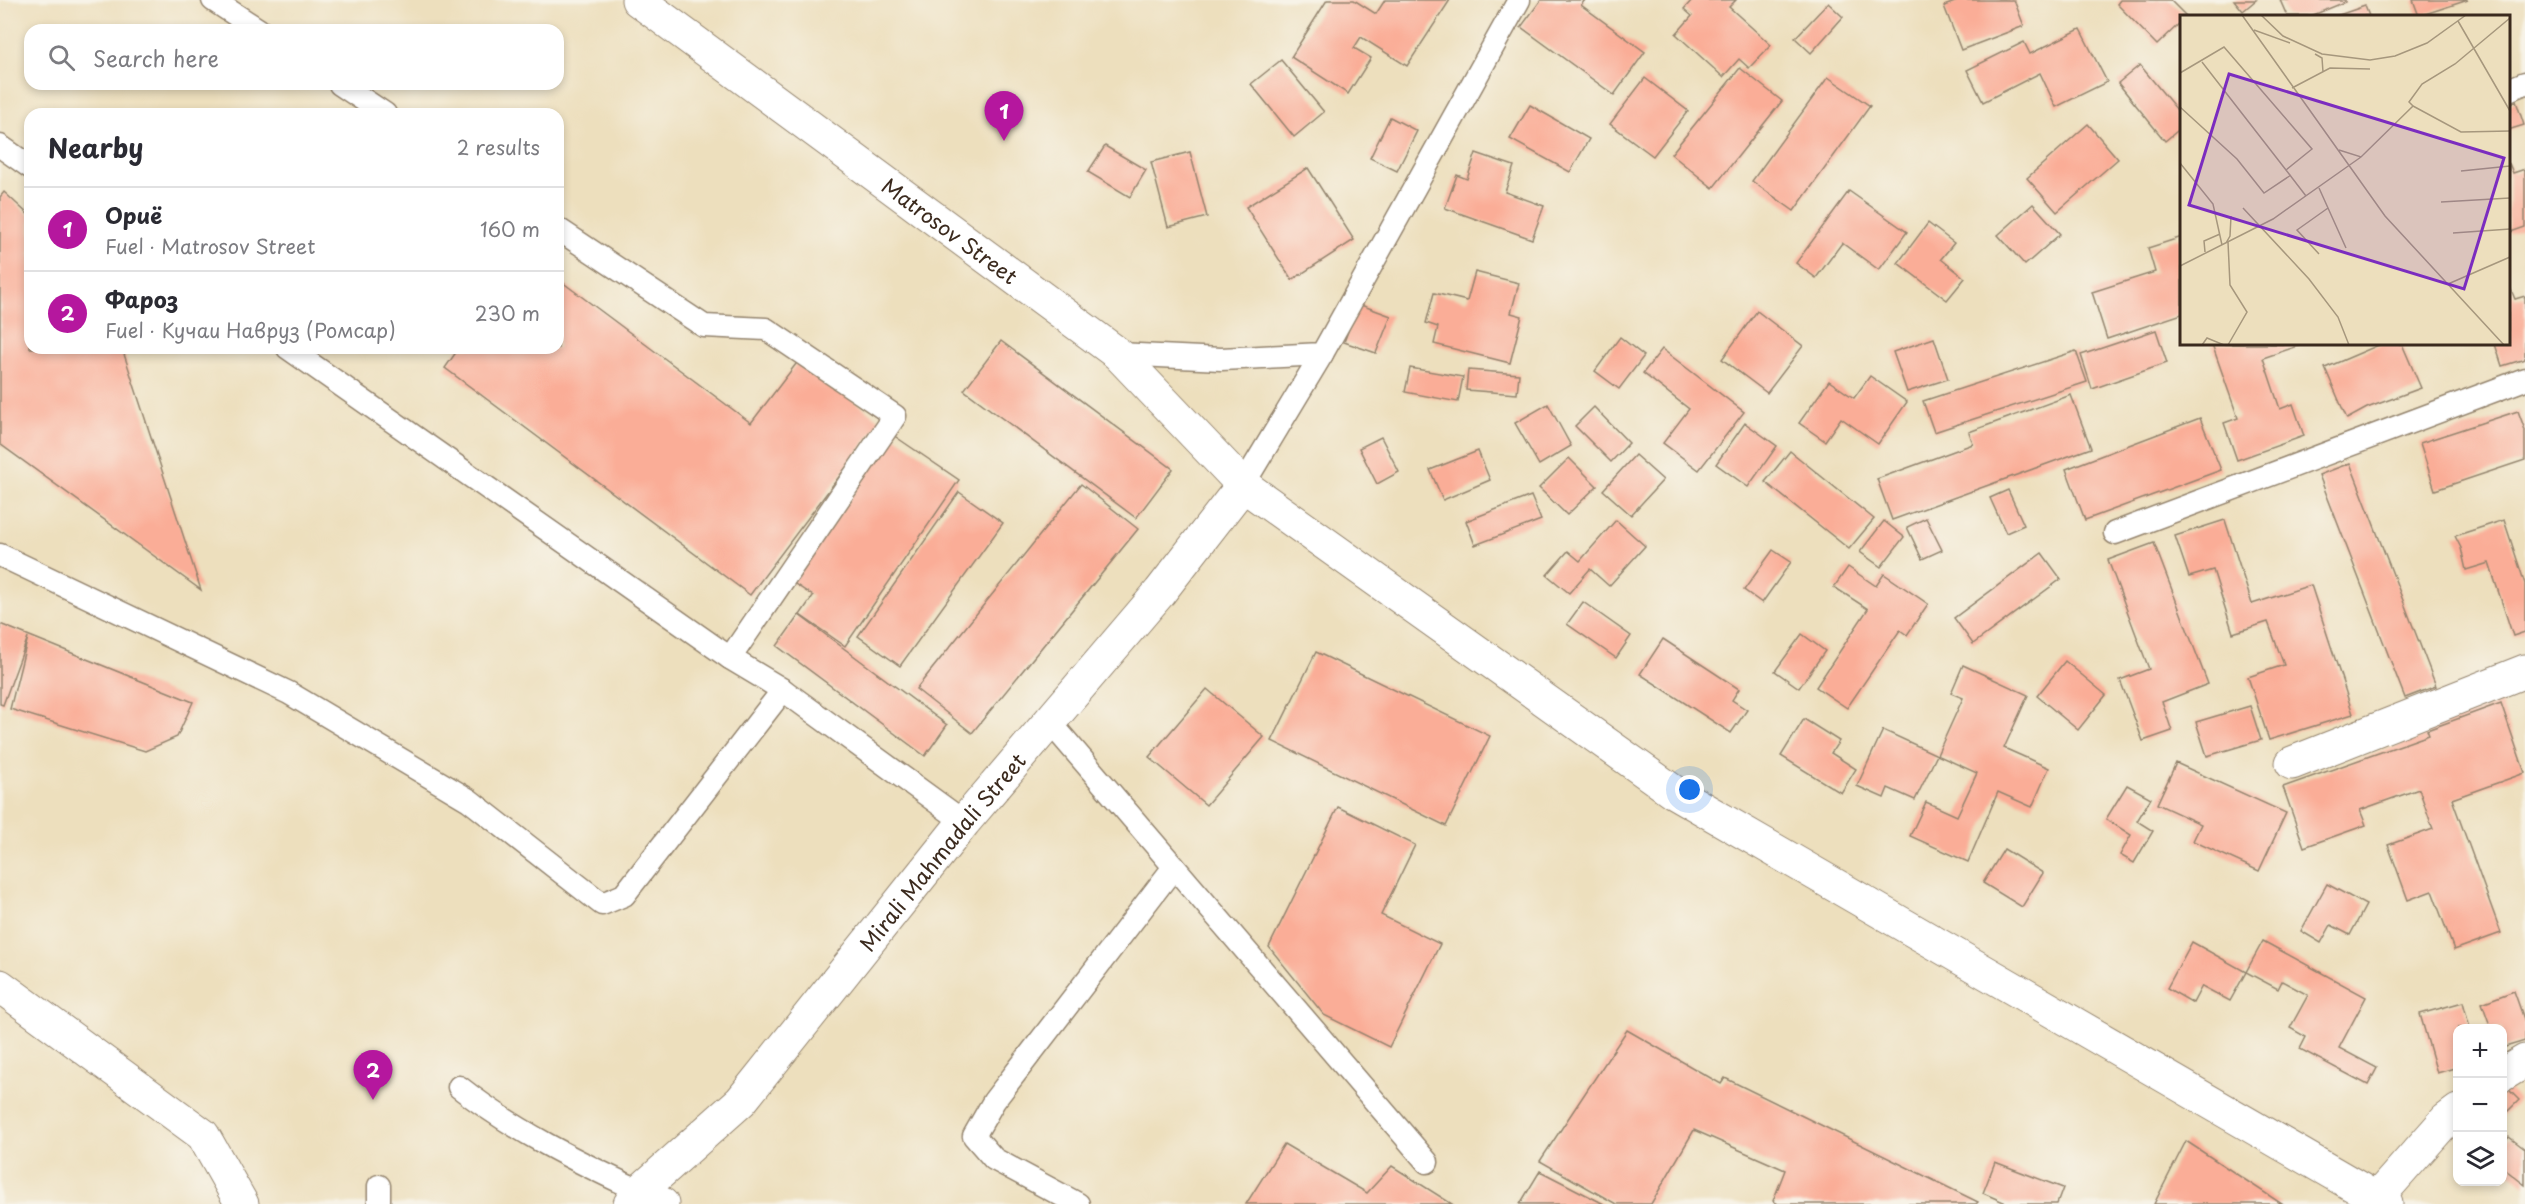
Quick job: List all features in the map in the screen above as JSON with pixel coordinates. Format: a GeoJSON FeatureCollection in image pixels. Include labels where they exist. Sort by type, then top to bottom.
{"type":"FeatureCollection","features":[{"type":"Feature","properties":{"kind":"street","name":"Matrosov Street"},"geometry":{"type":"LineString","coordinates":[[638,0],[1118,354],[1243,485],[1674,792],[2381,1201]]}},
{"type":"Feature","properties":{"kind":"street","name":"Mirali Mahmadali Street"},"geometry":{"type":"LineString","coordinates":[[644,1200],[741,1101],[963,822],[1160,592],[1243,485]]}},
{"type":"Feature","properties":{"kind":"street"},"geometry":{"type":"LineString","coordinates":[[2292,762],[2525,671]]}},
{"type":"Feature","properties":{"kind":"street"},"geometry":{"type":"LineString","coordinates":[[0,986],[203,1135],[242,1204]]}},
{"type":"Feature","properties":{"kind":"street"},"geometry":{"type":"LineString","coordinates":[[2507,1072],[2525,1061]]}},
{"type":"Feature","properties":{"kind":"street"},"geometry":{"type":"LineString","coordinates":[[2381,1201],[2453,1114]]}},
{"type":"Feature","properties":{"kind":"lane"},"geometry":{"type":"LineString","coordinates":[[213,0],[249,24]]}},
{"type":"Feature","properties":{"kind":"lane"},"geometry":{"type":"LineString","coordinates":[[1243,485],[1322,354],[1519,0]]}},
{"type":"Feature","properties":{"kind":"lane"},"geometry":{"type":"LineString","coordinates":[[2510,89],[2525,83]]}},
{"type":"Feature","properties":{"kind":"lane"},"geometry":{"type":"LineString","coordinates":[[349,90],[376,108]]}},
{"type":"Feature","properties":{"kind":"lane"},"geometry":{"type":"LineString","coordinates":[[0,146],[24,163]]}},
{"type":"Feature","properties":{"kind":"lane"},"geometry":{"type":"LineString","coordinates":[[564,233],[704,326],[766,329],[895,416],[730,658]]}},
{"type":"Feature","properties":{"kind":"lane"},"geometry":{"type":"LineString","coordinates":[[297,354],[730,658],[783,690],[963,822]]}},
{"type":"Feature","properties":{"kind":"lane"},"geometry":{"type":"LineString","coordinates":[[1118,354],[1221,358],[1322,354]]}},
{"type":"Feature","properties":{"kind":"lane"},"geometry":{"type":"LineString","coordinates":[[2115,533],[2525,379]]}},
{"type":"Feature","properties":{"kind":"lane"},"geometry":{"type":"LineString","coordinates":[[0,555],[288,693],[469,800],[602,904],[624,895],[783,690]]}},
{"type":"Feature","properties":{"kind":"lane"},"geometry":{"type":"LineString","coordinates":[[1050,722],[1427,1162]]}},
{"type":"Feature","properties":{"kind":"lane"},"geometry":{"type":"LineString","coordinates":[[1078,1204],[994,1159],[974,1136],[994,1101],[1174,867]]}},
{"type":"Feature","properties":{"kind":"lane"},"geometry":{"type":"LineString","coordinates":[[459,1087],[489,1110],[536,1140],[644,1200]]}},
{"type":"Feature","properties":{"kind":"building"},"geometry":{"type":"Polygon","coordinates":[[[1327,0],[1354,0],[1376,14],[1385,0],[1450,0],[1407,66],[1361,37],[1354,48],[1371,58],[1348,94],[1291,57],[1327,0]]]}},
{"type":"Feature","properties":{"kind":"building"},"geometry":{"type":"Polygon","coordinates":[[[1541,0],[1585,0],[1581,5],[1645,52],[1614,95],[1521,27],[1541,0]]]}},
{"type":"Feature","properties":{"kind":"building"},"geometry":{"type":"Polygon","coordinates":[[[1692,0],[1736,0],[1729,7],[1771,45],[1749,68],[1739,59],[1723,77],[1676,34],[1692,16],[1684,9],[1692,0]]]}},
{"type":"Feature","properties":{"kind":"building"},"geometry":{"type":"Polygon","coordinates":[[[1960,0],[2014,0],[2024,26],[1961,50],[1944,6],[1960,0]]]}},
{"type":"Feature","properties":{"kind":"building"},"geometry":{"type":"Polygon","coordinates":[[[2120,0],[2170,0],[2185,15],[2180,15],[2180,23],[2157,45],[2117,4],[2120,0]]]}},
{"type":"Feature","properties":{"kind":"building"},"geometry":{"type":"Polygon","coordinates":[[[2234,0],[2256,0],[2243,11],[2234,0]]]}},
{"type":"Feature","properties":{"kind":"building"},"geometry":{"type":"Polygon","coordinates":[[[2280,0],[2345,0],[2345,2],[2313,15],[2287,15],[2280,0]]]}},
{"type":"Feature","properties":{"kind":"building"},"geometry":{"type":"Polygon","coordinates":[[[2413,0],[2468,0],[2422,15],[2419,15],[2413,0]]]}},
{"type":"Feature","properties":{"kind":"building"},"geometry":{"type":"Polygon","coordinates":[[[1828,3],[1843,17],[1811,53],[1795,38],[1828,3]]]}},
{"type":"Feature","properties":{"kind":"building"},"geometry":{"type":"Polygon","coordinates":[[[2365,6],[2369,15],[2339,15],[2365,6]]]}},
{"type":"Feature","properties":{"kind":"building"},"geometry":{"type":"Polygon","coordinates":[[[2080,29],[2107,82],[2056,107],[2040,73],[1983,102],[1967,70],[2024,42],[2030,54],[2080,29]]]}},
{"type":"Feature","properties":{"kind":"building"},"geometry":{"type":"Polygon","coordinates":[[[1281,60],[1324,112],[1294,137],[1251,84],[1281,60]]]}},
{"type":"Feature","properties":{"kind":"building"},"geometry":{"type":"Polygon","coordinates":[[[2140,65],[2180,114],[2180,129],[2165,141],[2118,83],[2140,65]]]}},
{"type":"Feature","properties":{"kind":"building"},"geometry":{"type":"Polygon","coordinates":[[[1740,68],[1782,101],[1713,188],[1671,154],[1740,68]]]}},
{"type":"Feature","properties":{"kind":"building"},"geometry":{"type":"Polygon","coordinates":[[[1828,77],[1870,106],[1794,211],[1752,181],[1828,77]]]}},
{"type":"Feature","properties":{"kind":"building"},"geometry":{"type":"Polygon","coordinates":[[[1645,78],[1688,111],[1653,156],[1610,124],[1645,78]]]}},
{"type":"Feature","properties":{"kind":"building"},"geometry":{"type":"Polygon","coordinates":[[[2516,101],[2524,125],[2510,129],[2510,103],[2516,101]]]}},
{"type":"Feature","properties":{"kind":"building"},"geometry":{"type":"Polygon","coordinates":[[[1530,105],[1589,139],[1570,172],[1510,139],[1530,105]]]}},
{"type":"Feature","properties":{"kind":"building"},"geometry":{"type":"Polygon","coordinates":[[[1390,117],[1417,131],[1397,171],[1370,158],[1390,117]]]}},
{"type":"Feature","properties":{"kind":"building"},"geometry":{"type":"Polygon","coordinates":[[[2088,124],[2118,159],[2057,212],[2027,178],[2088,124]]]}},
{"type":"Feature","properties":{"kind":"building"},"geometry":{"type":"Polygon","coordinates":[[[1105,146],[1146,170],[1130,197],[1088,172],[1105,146]]]}},
{"type":"Feature","properties":{"kind":"building"},"geometry":{"type":"Polygon","coordinates":[[[1190,152],[1207,217],[1168,227],[1151,162],[1190,152]]]}},
{"type":"Feature","properties":{"kind":"building"},"geometry":{"type":"Polygon","coordinates":[[[1476,153],[1514,166],[1505,192],[1544,206],[1532,239],[1445,208],[1457,175],[1467,179],[1476,153]]]}},
{"type":"Feature","properties":{"kind":"building"},"geometry":{"type":"Polygon","coordinates":[[[2510,166],[2513,173],[2525,169],[2525,227],[2510,232],[2510,166]]]}},
{"type":"Feature","properties":{"kind":"building"},"geometry":{"type":"Polygon","coordinates":[[[1308,168],[1354,240],[1292,280],[1246,207],[1308,168]]]}},
{"type":"Feature","properties":{"kind":"building"},"geometry":{"type":"Polygon","coordinates":[[[1849,191],[1907,232],[1879,270],[1842,243],[1816,278],[1796,263],[1849,191]]]}},
{"type":"Feature","properties":{"kind":"building"},"geometry":{"type":"Polygon","coordinates":[[[4,192],[24,210],[24,354],[124,354],[201,590],[0,444],[0,197],[4,192]]]}},
{"type":"Feature","properties":{"kind":"building"},"geometry":{"type":"Polygon","coordinates":[[[2033,204],[2060,234],[2025,265],[1998,235],[2033,204]]]}},
{"type":"Feature","properties":{"kind":"building"},"geometry":{"type":"Polygon","coordinates":[[[1928,223],[1954,243],[1941,259],[1965,278],[1947,300],[1898,263],[1928,223]]]}},
{"type":"Feature","properties":{"kind":"building"},"geometry":{"type":"Polygon","coordinates":[[[2180,238],[2180,315],[2107,339],[2092,292],[2155,272],[2148,248],[2180,238]]]}},
{"type":"Feature","properties":{"kind":"building"},"geometry":{"type":"Polygon","coordinates":[[[1475,272],[1519,283],[1511,313],[1522,316],[1510,363],[1434,344],[1438,327],[1426,323],[1434,293],[1467,301],[1475,272]]]}},
{"type":"Feature","properties":{"kind":"building"},"geometry":{"type":"Polygon","coordinates":[[[564,283],[751,423],[799,360],[881,421],[750,595],[445,368],[455,354],[564,354],[564,283]]]}},
{"type":"Feature","properties":{"kind":"building"},"geometry":{"type":"Polygon","coordinates":[[[2510,288],[2515,299],[2525,296],[2525,359],[2502,366],[2495,345],[2510,345],[2510,288]]]}},
{"type":"Feature","properties":{"kind":"building"},"geometry":{"type":"Polygon","coordinates":[[[1358,304],[1391,316],[1376,353],[1344,342],[1358,304]]]}},
{"type":"Feature","properties":{"kind":"building"},"geometry":{"type":"Polygon","coordinates":[[[1757,311],[1803,346],[1767,393],[1722,359],[1757,311]]]}},
{"type":"Feature","properties":{"kind":"building"},"geometry":{"type":"Polygon","coordinates":[[[2156,330],[2167,363],[2092,389],[2081,355],[2156,330]]]}},
{"type":"Feature","properties":{"kind":"building"},"geometry":{"type":"Polygon","coordinates":[[[1620,337],[1644,356],[1619,389],[1595,371],[1620,337]]]}},
{"type":"Feature","properties":{"kind":"building"},"geometry":{"type":"Polygon","coordinates":[[[1934,338],[1948,379],[1907,392],[1893,352],[1934,338]]]}},
{"type":"Feature","properties":{"kind":"building"},"geometry":{"type":"Polygon","coordinates":[[[1001,341],[1173,469],[1136,518],[964,390],[1001,341]]]}},
{"type":"Feature","properties":{"kind":"building"},"geometry":{"type":"Polygon","coordinates":[[[2212,345],[2301,345],[2263,358],[2280,409],[2293,404],[2304,436],[2237,460],[2224,423],[2238,418],[2212,345]]]}},
{"type":"Feature","properties":{"kind":"building"},"geometry":{"type":"Polygon","coordinates":[[[2379,345],[2402,345],[2421,388],[2367,408],[2347,419],[2325,368],[2379,345]]]}},
{"type":"Feature","properties":{"kind":"building"},"geometry":{"type":"Polygon","coordinates":[[[1662,349],[1744,412],[1699,470],[1663,443],[1689,409],[1643,373],[1662,349]]]}},
{"type":"Feature","properties":{"kind":"building"},"geometry":{"type":"Polygon","coordinates":[[[2076,351],[2087,382],[1934,432],[1923,401],[2076,351]]]}},
{"type":"Feature","properties":{"kind":"building"},"geometry":{"type":"Polygon","coordinates":[[[1410,368],[1463,377],[1458,402],[1405,392],[1410,368]]]}},
{"type":"Feature","properties":{"kind":"building"},"geometry":{"type":"Polygon","coordinates":[[[1468,370],[1519,374],[1517,394],[1466,390],[1468,370]]]}},
{"type":"Feature","properties":{"kind":"building"},"geometry":{"type":"Polygon","coordinates":[[[1870,376],[1907,402],[1878,444],[1841,418],[1825,441],[1799,423],[1829,381],[1854,398],[1870,376]]]}},
{"type":"Feature","properties":{"kind":"building"},"geometry":{"type":"Polygon","coordinates":[[[2071,395],[2091,448],[1892,520],[1877,479],[1973,444],[1969,432],[2071,395]]]}},
{"type":"Feature","properties":{"kind":"building"},"geometry":{"type":"Polygon","coordinates":[[[1548,404],[1571,446],[1539,465],[1515,423],[1548,404]]]}},
{"type":"Feature","properties":{"kind":"building"},"geometry":{"type":"Polygon","coordinates":[[[1594,407],[1629,443],[1611,462],[1575,426],[1594,407]]]}},
{"type":"Feature","properties":{"kind":"building"},"geometry":{"type":"Polygon","coordinates":[[[2518,411],[2525,430],[2525,460],[2435,490],[2420,443],[2518,411]]]}},
{"type":"Feature","properties":{"kind":"building"},"geometry":{"type":"Polygon","coordinates":[[[2200,418],[2221,470],[2085,520],[2066,469],[2200,418]]]}},
{"type":"Feature","properties":{"kind":"building"},"geometry":{"type":"Polygon","coordinates":[[[1745,423],[1777,446],[1748,487],[1716,464],[1745,423]]]}},
{"type":"Feature","properties":{"kind":"building"},"geometry":{"type":"Polygon","coordinates":[[[893,435],[959,480],[845,646],[800,615],[813,596],[792,582],[893,435]]]}},
{"type":"Feature","properties":{"kind":"building"},"geometry":{"type":"Polygon","coordinates":[[[1381,437],[1399,472],[1377,484],[1359,448],[1381,437]]]}},
{"type":"Feature","properties":{"kind":"building"},"geometry":{"type":"Polygon","coordinates":[[[1478,451],[1490,480],[1443,500],[1430,470],[1478,451]]]}},
{"type":"Feature","properties":{"kind":"building"},"geometry":{"type":"Polygon","coordinates":[[[1790,451],[1874,519],[1849,549],[1765,482],[1790,451]]]}},
{"type":"Feature","properties":{"kind":"building"},"geometry":{"type":"Polygon","coordinates":[[[1635,455],[1663,480],[1631,515],[1603,490],[1635,455]]]}},
{"type":"Feature","properties":{"kind":"building"},"geometry":{"type":"Polygon","coordinates":[[[1569,458],[1597,486],[1567,515],[1539,488],[1569,458]]]}},
{"type":"Feature","properties":{"kind":"building"},"geometry":{"type":"Polygon","coordinates":[[[2350,463],[2436,686],[2405,698],[2319,475],[2350,463]]]}},
{"type":"Feature","properties":{"kind":"building"},"geometry":{"type":"Polygon","coordinates":[[[1081,484],[1138,529],[972,733],[916,689],[1081,484]]]}},
{"type":"Feature","properties":{"kind":"building"},"geometry":{"type":"Polygon","coordinates":[[[2008,490],[2024,525],[2006,533],[1990,498],[2008,490]]]}},
{"type":"Feature","properties":{"kind":"building"},"geometry":{"type":"Polygon","coordinates":[[[959,492],[1003,523],[900,666],[858,636],[959,492]]]}},
{"type":"Feature","properties":{"kind":"building"},"geometry":{"type":"Polygon","coordinates":[[[1531,496],[1541,520],[1475,545],[1466,521],[1531,496]]]}},
{"type":"Feature","properties":{"kind":"building"},"geometry":{"type":"Polygon","coordinates":[[[1926,518],[1942,550],[1922,559],[1907,527],[1926,518]]]}},
{"type":"Feature","properties":{"kind":"building"},"geometry":{"type":"Polygon","coordinates":[[[1616,520],[1645,546],[1609,586],[1590,569],[1569,593],[1547,575],[1568,551],[1580,561],[1616,520]]]}},
{"type":"Feature","properties":{"kind":"building"},"geometry":{"type":"Polygon","coordinates":[[[2225,520],[2252,604],[2311,585],[2353,714],[2269,740],[2248,677],[2284,665],[2268,622],[2233,633],[2213,570],[2189,577],[2175,536],[2225,520]]]}},
{"type":"Feature","properties":{"kind":"building"},"geometry":{"type":"Polygon","coordinates":[[[2504,520],[2525,584],[2525,632],[2513,636],[2489,563],[2466,570],[2461,548],[2455,536],[2504,520]]]}},
{"type":"Feature","properties":{"kind":"building"},"geometry":{"type":"Polygon","coordinates":[[[1884,521],[1904,537],[1881,567],[1860,552],[1884,521]]]}},
{"type":"Feature","properties":{"kind":"building"},"geometry":{"type":"Polygon","coordinates":[[[2154,543],[2208,684],[2162,702],[2172,731],[2143,741],[2120,680],[2149,669],[2108,560],[2154,543]]]}},
{"type":"Feature","properties":{"kind":"building"},"geometry":{"type":"Polygon","coordinates":[[[1773,550],[1791,562],[1762,603],[1744,590],[1773,550]]]}},
{"type":"Feature","properties":{"kind":"building"},"geometry":{"type":"Polygon","coordinates":[[[2042,553],[2061,579],[1973,644],[1954,618],[2042,553]]]}},
{"type":"Feature","properties":{"kind":"building"},"geometry":{"type":"Polygon","coordinates":[[[1848,567],[1876,586],[1884,574],[1928,604],[1907,635],[1900,630],[1847,708],[1816,687],[1868,609],[1834,587],[1848,567]]]}},
{"type":"Feature","properties":{"kind":"building"},"geometry":{"type":"Polygon","coordinates":[[[1583,602],[1631,636],[1616,658],[1567,624],[1583,602]]]}},
{"type":"Feature","properties":{"kind":"building"},"geometry":{"type":"Polygon","coordinates":[[[799,615],[947,725],[925,756],[777,646],[799,615]]]}},
{"type":"Feature","properties":{"kind":"building"},"geometry":{"type":"Polygon","coordinates":[[[0,624],[193,702],[177,737],[145,751],[10,709],[28,637],[3,705],[0,704],[0,624]]]}},
{"type":"Feature","properties":{"kind":"building"},"geometry":{"type":"Polygon","coordinates":[[[1802,634],[1825,651],[1799,688],[1775,671],[1802,634]]]}},
{"type":"Feature","properties":{"kind":"building"},"geometry":{"type":"Polygon","coordinates":[[[1663,639],[1739,689],[1732,700],[1747,710],[1731,733],[1640,674],[1663,639]]]}},
{"type":"Feature","properties":{"kind":"building"},"geometry":{"type":"Polygon","coordinates":[[[1316,652],[1490,736],[1446,826],[1272,741],[1316,652]]]}},
{"type":"Feature","properties":{"kind":"building"},"geometry":{"type":"Polygon","coordinates":[[[2065,661],[2106,695],[2078,730],[2037,696],[2065,661]]]}},
{"type":"Feature","properties":{"kind":"building"},"geometry":{"type":"Polygon","coordinates":[[[1963,665],[2028,695],[2004,748],[2049,768],[2032,807],[1998,792],[1968,862],[1910,836],[1926,802],[1957,816],[1977,773],[1937,755],[1963,698],[1951,693],[1963,665]]]}},
{"type":"Feature","properties":{"kind":"building"},"geometry":{"type":"Polygon","coordinates":[[[1207,689],[1264,737],[1206,805],[1149,757],[1207,689]]]}},
{"type":"Feature","properties":{"kind":"building"},"geometry":{"type":"Polygon","coordinates":[[[2501,703],[2525,773],[2452,799],[2501,933],[2454,950],[2432,891],[2408,900],[2388,845],[2433,829],[2419,789],[2360,810],[2366,825],[2304,847],[2283,787],[2429,735],[2427,730],[2501,703]]]}},
{"type":"Feature","properties":{"kind":"building"},"geometry":{"type":"Polygon","coordinates":[[[2250,706],[2261,740],[2207,756],[2196,722],[2250,706]]]}},
{"type":"Feature","properties":{"kind":"building"},"geometry":{"type":"Polygon","coordinates":[[[1804,719],[1839,741],[1831,753],[1856,769],[1841,793],[1781,756],[1804,719]]]}},
{"type":"Feature","properties":{"kind":"building"},"geometry":{"type":"Polygon","coordinates":[[[1883,730],[1937,755],[1915,800],[1888,788],[1884,798],[1857,786],[1883,730]]]}},
{"type":"Feature","properties":{"kind":"building"},"geometry":{"type":"Polygon","coordinates":[[[2176,763],[2286,813],[2259,871],[2193,841],[2201,824],[2157,804],[2176,763]]]}},
{"type":"Feature","properties":{"kind":"building"},"geometry":{"type":"Polygon","coordinates":[[[2127,785],[2151,798],[2137,821],[2153,831],[2134,863],[2120,855],[2131,835],[2106,819],[2127,785]]]}},
{"type":"Feature","properties":{"kind":"building"},"geometry":{"type":"Polygon","coordinates":[[[1338,807],[1415,845],[1381,915],[1440,944],[1389,1047],[1324,1015],[1269,947],[1338,807]]]}},
{"type":"Feature","properties":{"kind":"building"},"geometry":{"type":"Polygon","coordinates":[[[2004,849],[2043,873],[2022,907],[1983,883],[2004,849]]]}},
{"type":"Feature","properties":{"kind":"building"},"geometry":{"type":"Polygon","coordinates":[[[2327,884],[2366,905],[2350,935],[2331,925],[2321,943],[2301,931],[2327,884]]]}},
{"type":"Feature","properties":{"kind":"building"},"geometry":{"type":"Polygon","coordinates":[[[2263,941],[2366,997],[2339,1048],[2377,1068],[2368,1085],[2300,1049],[2306,1037],[2290,1028],[2308,995],[2282,981],[2278,989],[2246,972],[2263,941]]]}},
{"type":"Feature","properties":{"kind":"building"},"geometry":{"type":"Polygon","coordinates":[[[2192,942],[2246,972],[2230,1001],[2202,986],[2193,1003],[2167,988],[2192,942]]]}},
{"type":"Feature","properties":{"kind":"building"},"geometry":{"type":"Polygon","coordinates":[[[2514,991],[2525,1022],[2525,1041],[2507,1046],[2507,1024],[2490,1024],[2482,1003],[2514,991]]]}},
{"type":"Feature","properties":{"kind":"building"},"geometry":{"type":"Polygon","coordinates":[[[2463,1002],[2469,1024],[2453,1024],[2453,1068],[2437,1073],[2420,1014],[2463,1002]]]}},
{"type":"Feature","properties":{"kind":"building"},"geometry":{"type":"Polygon","coordinates":[[[1627,1030],[1721,1084],[1725,1078],[1978,1202],[1976,1204],[1778,1204],[1773,1201],[1785,1170],[1694,1130],[1651,1204],[1616,1204],[1540,1161],[1627,1030]]]}},
{"type":"Feature","properties":{"kind":"building"},"geometry":{"type":"Polygon","coordinates":[[[2507,1088],[2519,1100],[2507,1112],[2507,1088]]]}},
{"type":"Feature","properties":{"kind":"building"},"geometry":{"type":"Polygon","coordinates":[[[2509,1137],[2525,1149],[2525,1185],[2507,1171],[2507,1139],[2509,1137]]]}},
{"type":"Feature","properties":{"kind":"building"},"geometry":{"type":"Polygon","coordinates":[[[2186,1141],[2282,1204],[2154,1204],[2186,1141]]]}},
{"type":"Feature","properties":{"kind":"building"},"geometry":{"type":"Polygon","coordinates":[[[1284,1144],[1367,1193],[1392,1166],[1452,1204],[1246,1204],[1284,1144]]]}},
{"type":"Feature","properties":{"kind":"building"},"geometry":{"type":"Polygon","coordinates":[[[1995,1162],[2063,1188],[2057,1204],[2008,1204],[1983,1193],[1995,1162]]]}},
{"type":"Feature","properties":{"kind":"building"},"geometry":{"type":"Polygon","coordinates":[[[1540,1171],[1604,1204],[1520,1204],[1540,1171]]]}},
{"type":"Feature","properties":{"kind":"place","name":"Ориё"},"geometry":{"type":"Point","coordinates":[1004,141]}},
{"type":"Feature","properties":{"kind":"place","name":"Фароз"},"geometry":{"type":"Point","coordinates":[373,1100]}}]}
